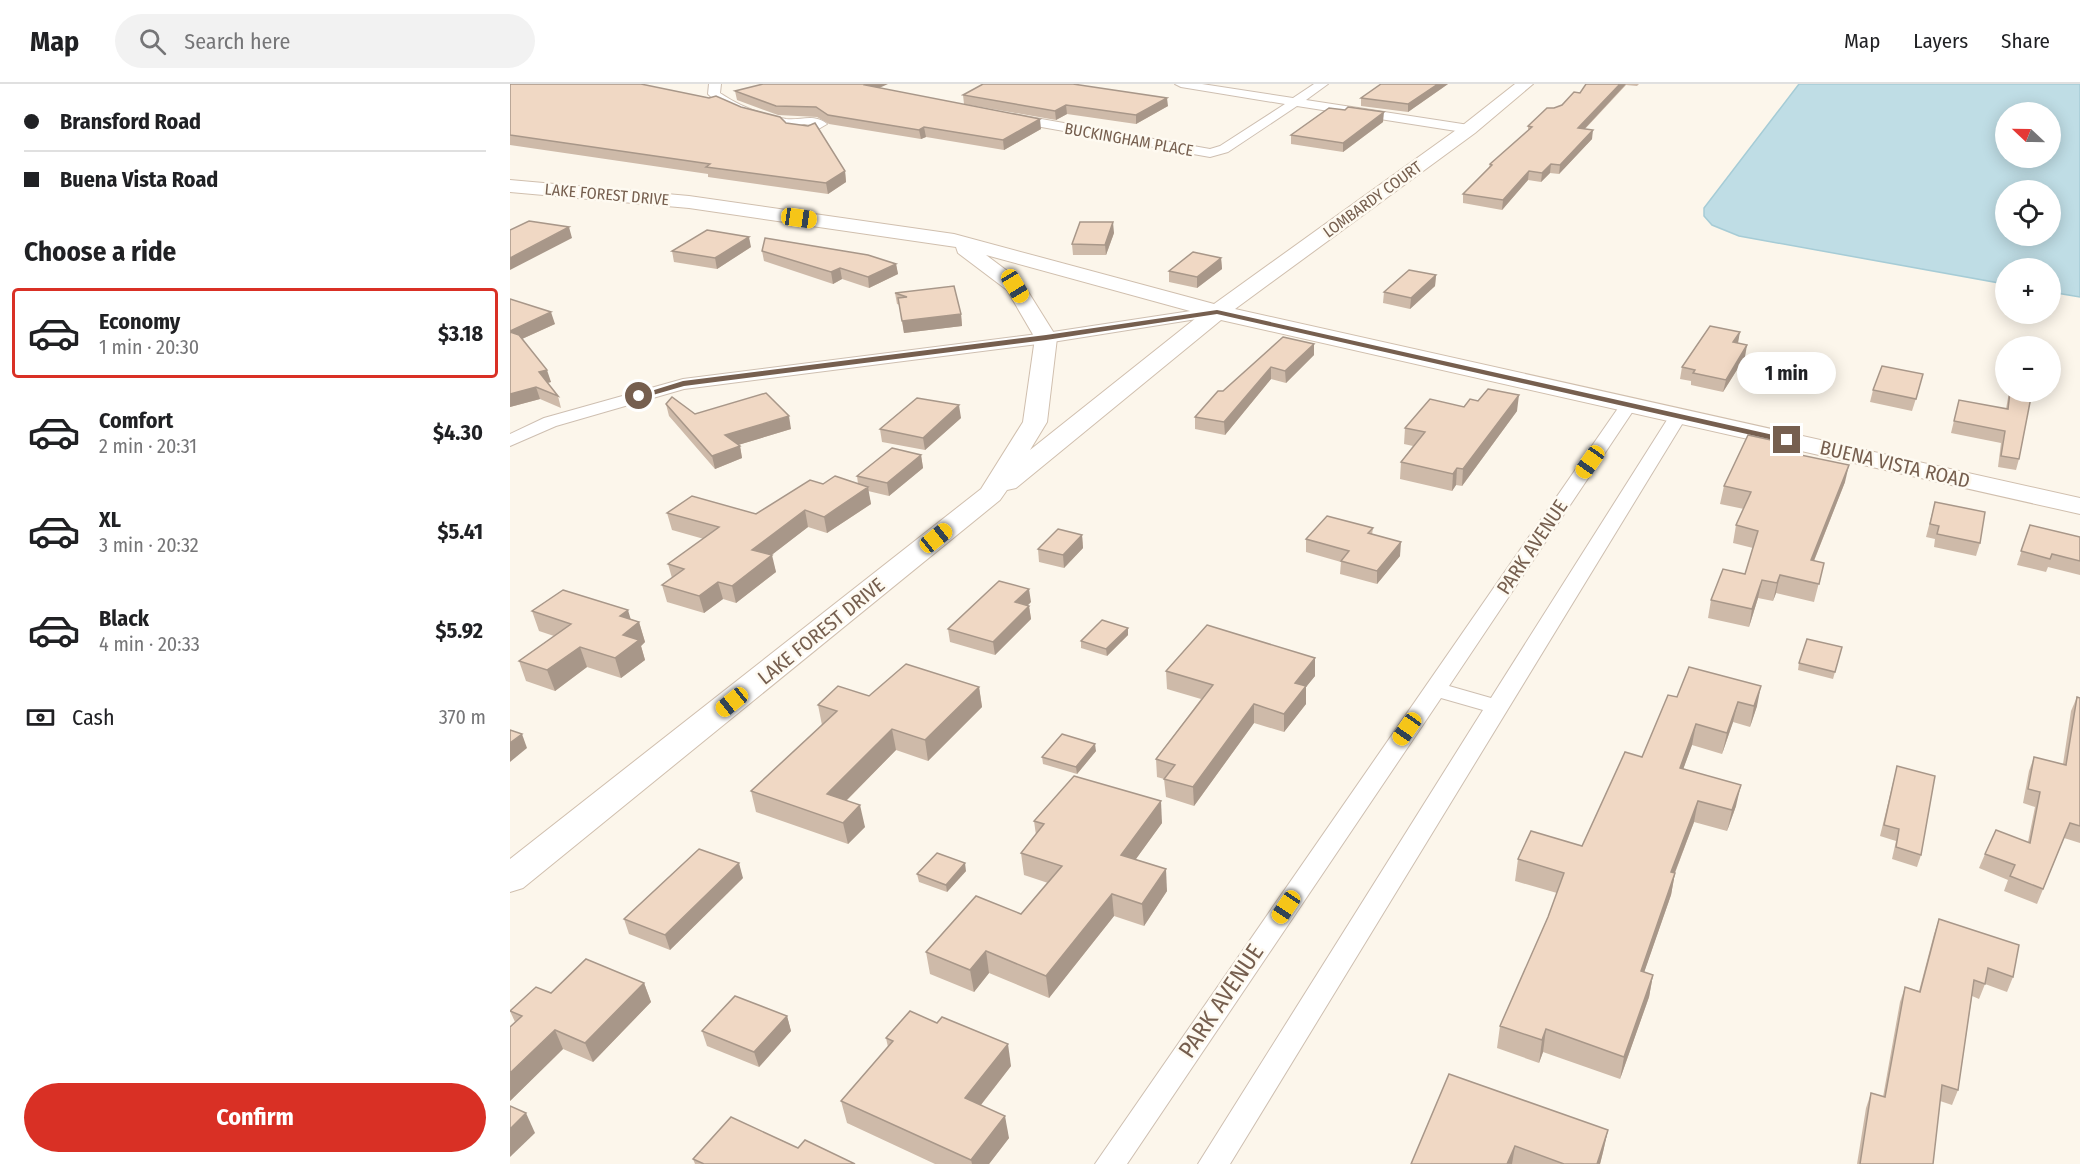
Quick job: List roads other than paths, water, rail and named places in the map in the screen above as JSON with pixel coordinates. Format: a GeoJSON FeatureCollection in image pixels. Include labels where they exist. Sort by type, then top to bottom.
{"type":"FeatureCollection","features":[{"type":"Feature","properties":{"kind":"street"},"geometry":{"type":"LineString","coordinates":[[715,84],[714,94],[727,104],[749,114],[791,124]]}},
{"type":"Feature","properties":{"kind":"street"},"geometry":{"type":"LineString","coordinates":[[1181,84],[1468,129]]}},
{"type":"Feature","properties":{"kind":"street","name":"BUCKINGHAM PLACE"},"geometry":{"type":"LineString","coordinates":[[996,115],[1210,153],[1224,149],[1322,84]]}},
{"type":"Feature","properties":{"kind":"street","name":"LOMBARDY COURT"},"geometry":{"type":"LineString","coordinates":[[1217,312],[1468,129],[1525,84]]}},
{"type":"Feature","properties":{"kind":"street","name":"LAKE FOREST DRIVE"},"geometry":{"type":"LineString","coordinates":[[510,186],[689,202],[954,240],[1217,312]]}},
{"type":"Feature","properties":{"kind":"street","name":"LAKE FOREST DRIVE"},"geometry":{"type":"LineString","coordinates":[[954,240],[1015,286],[1046,338],[1035,422],[992,494]]}},
{"type":"Feature","properties":{"kind":"street"},"geometry":{"type":"LineString","coordinates":[[510,441],[550,422],[683,384],[1046,338],[1217,312]]}},
{"type":"Feature","properties":{"kind":"street","name":"LAKE FOREST DRIVE"},"geometry":{"type":"LineString","coordinates":[[510,879],[1217,312]]}},
{"type":"Feature","properties":{"kind":"street","name":"BUENA VISTA ROAD"},"geometry":{"type":"LineString","coordinates":[[1217,312],[2080,506]]}},
{"type":"Feature","properties":{"kind":"street","name":"PARK AVENUE"},"geometry":{"type":"LineString","coordinates":[[1110,1164],[1629,405]]}},
{"type":"Feature","properties":{"kind":"street"},"geometry":{"type":"LineString","coordinates":[[1213,1164],[1678,416]]}},
{"type":"Feature","properties":{"kind":"street"},"geometry":{"type":"LineString","coordinates":[[1434,689],[1497,707]]}},
{"type":"Feature","properties":{"kind":"water"},"geometry":{"type":"Polygon","coordinates":[[[1799,84],[2080,84],[2080,297],[2061,294],[2061,258],[1995,258],[1995,282],[1739,236],[1712,225],[1704,216],[1704,208],[1799,84]]]}}]}
